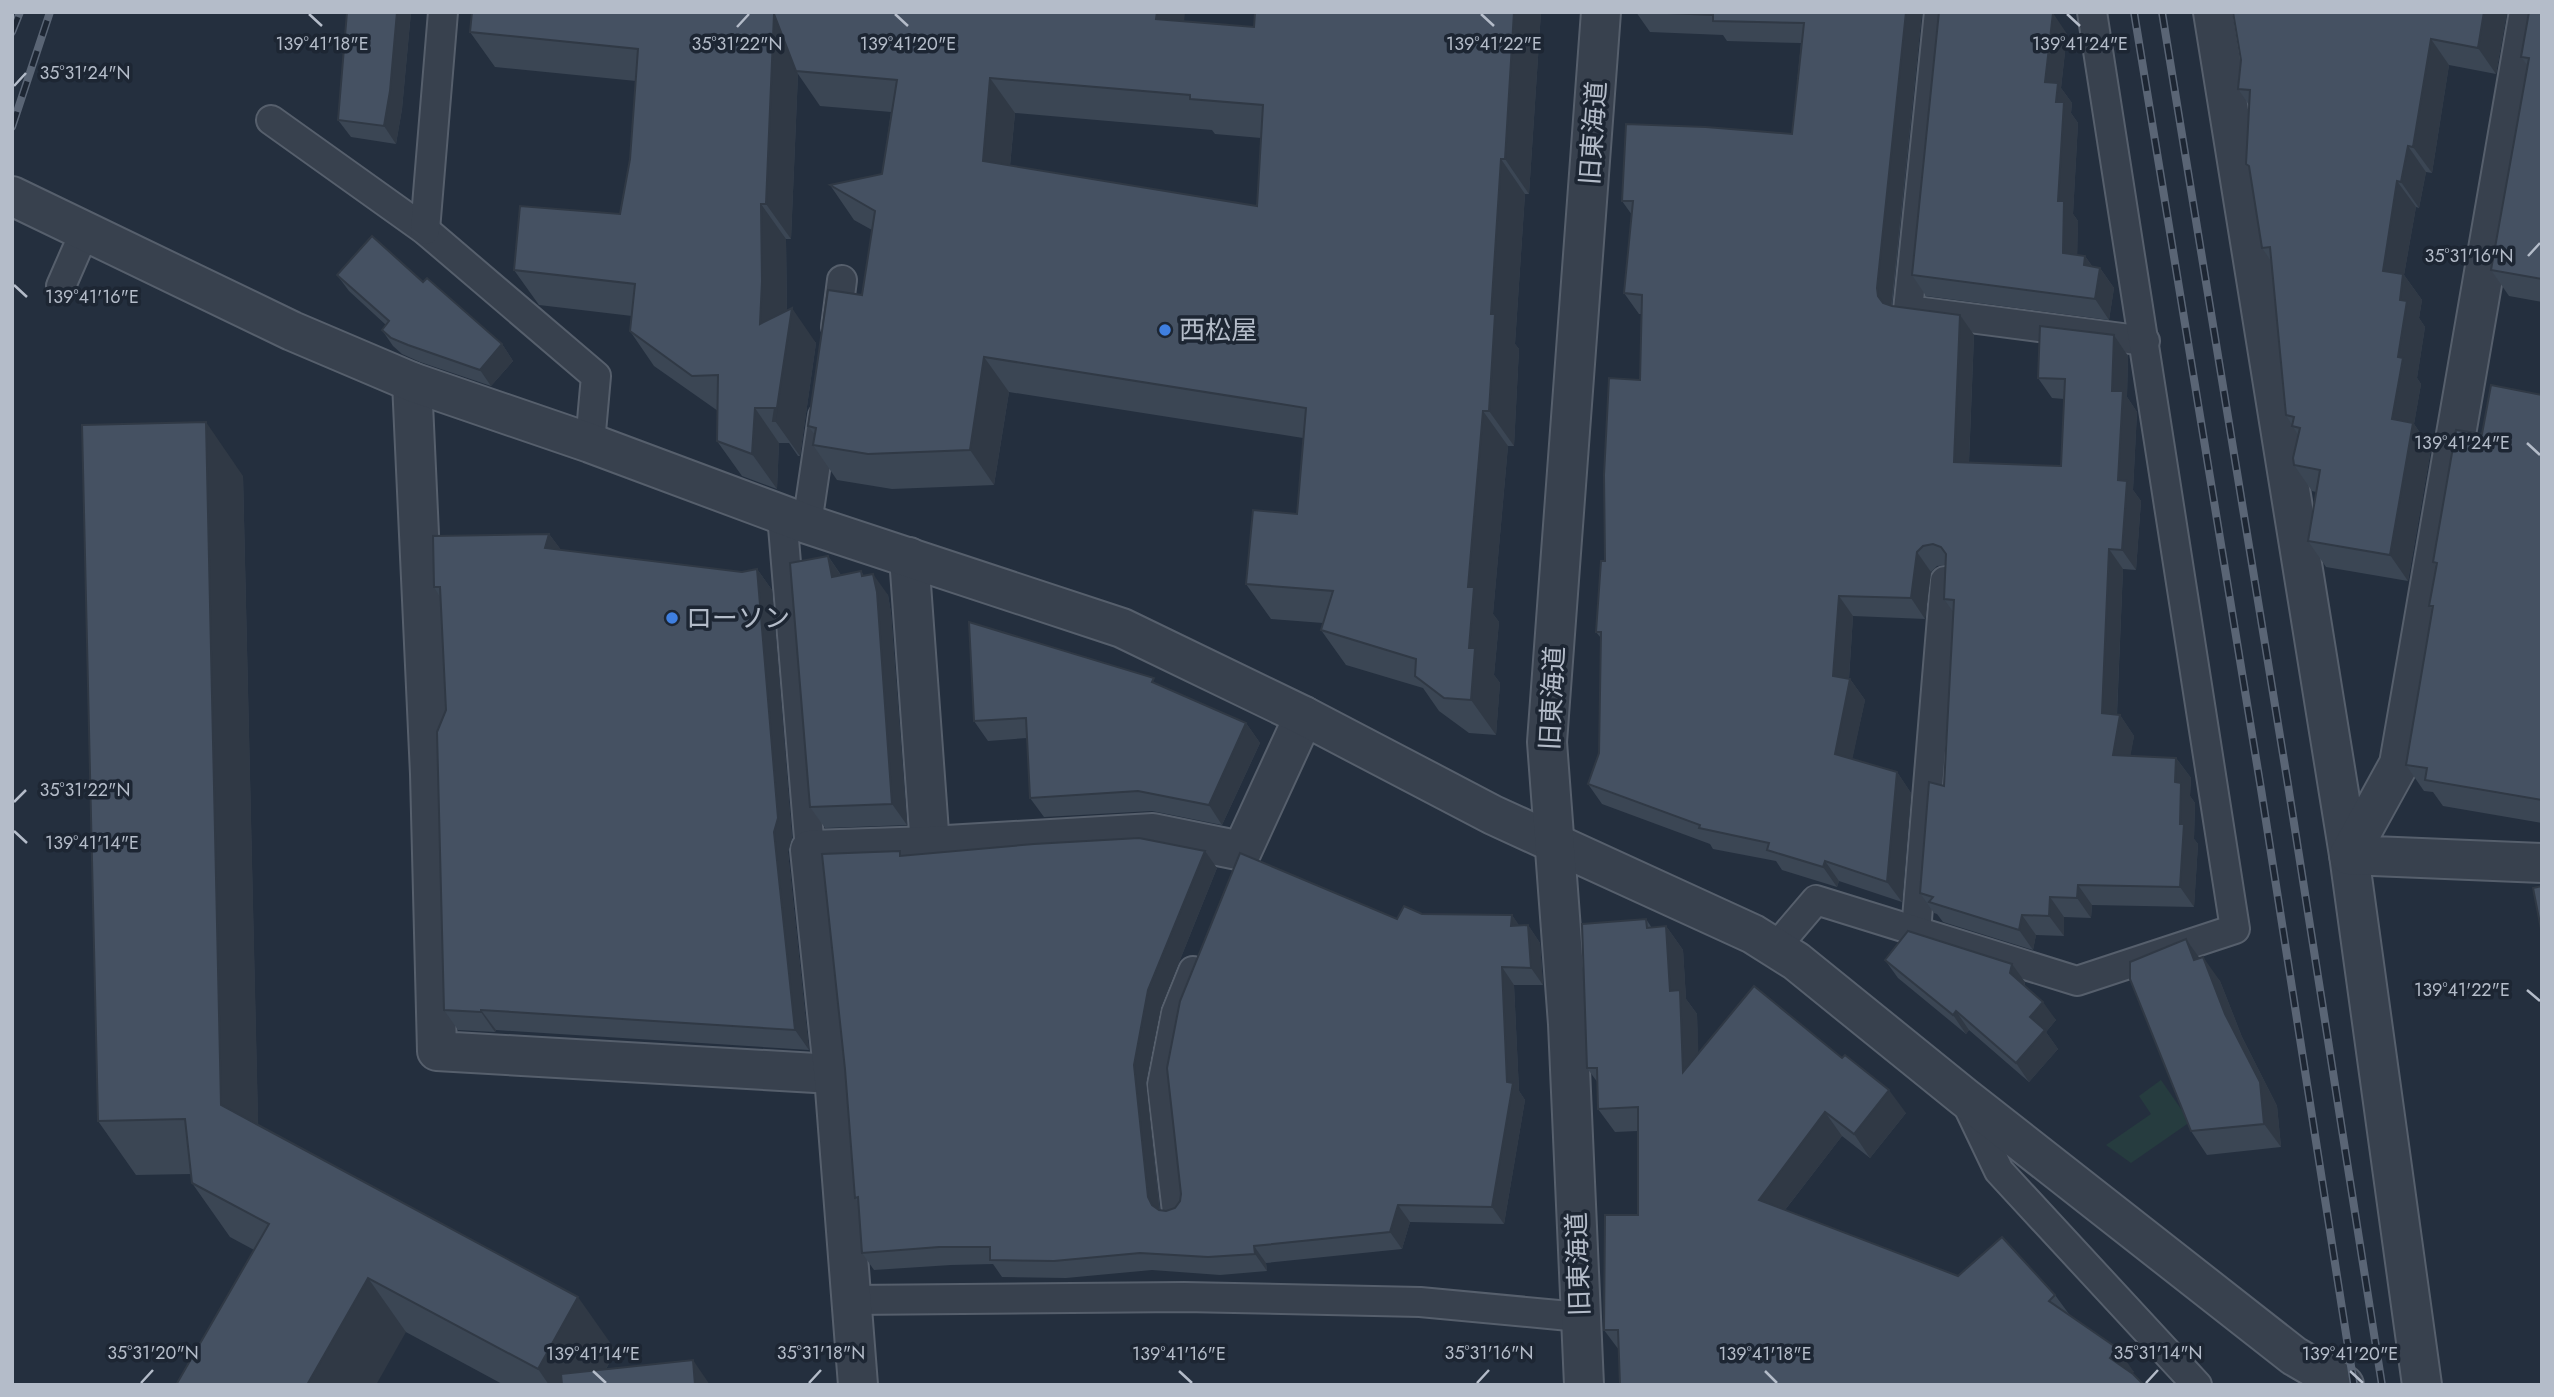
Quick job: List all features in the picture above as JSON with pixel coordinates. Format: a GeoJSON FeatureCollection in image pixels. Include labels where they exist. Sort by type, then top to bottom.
{"type":"FeatureCollection","features":[{"type":"Feature","properties":{"kind":"street","name":"旧東海道"},"geometry":{"type":"LineString","coordinates":[[1584,1385],[1568,1024],[1547,742],[1601,12]]}},
{"type":"Feature","properties":{"kind":"street"},"geometry":{"type":"LineString","coordinates":[[2213,12],[2349,855],[2422,1385]]}},
{"type":"Feature","properties":{"kind":"street"},"geometry":{"type":"LineString","coordinates":[[2349,855],[2399,764],[2529,12]]}},
{"type":"Feature","properties":{"kind":"street"},"geometry":{"type":"LineString","coordinates":[[12,196],[292,331],[412,382],[590,443],[795,519],[1122,628],[1304,716],[1556,846],[1776,947],[1832,989],[2297,1371],[2344,1385]]}},
{"type":"Feature","properties":{"kind":"street"},"geometry":{"type":"LineString","coordinates":[[412,382],[430,774],[437,1051],[833,1074]]}},
{"type":"Feature","properties":{"kind":"street"},"geometry":{"type":"LineString","coordinates":[[909,557],[930,846]]}},
{"type":"Feature","properties":{"kind":"street"},"geometry":{"type":"LineString","coordinates":[[858,1385],[833,1074],[810,850],[1153,833],[1237,863],[1304,716]]}},
{"type":"Feature","properties":{"kind":"street"},"geometry":{"type":"LineString","coordinates":[[2349,855],[2542,863]]}},
{"type":"Feature","properties":{"kind":"lane"},"geometry":{"type":"LineString","coordinates":[[425,230],[443,12]]}},
{"type":"Feature","properties":{"kind":"lane"},"geometry":{"type":"LineString","coordinates":[[1938,12],[1908,310],[2145,341]]}},
{"type":"Feature","properties":{"kind":"lane"},"geometry":{"type":"LineString","coordinates":[[1776,947],[1816,900],[2077,981],[2235,929],[2092,12]]}},
{"type":"Feature","properties":{"kind":"lane"},"geometry":{"type":"LineString","coordinates":[[271,120],[425,230],[596,376],[590,443]]}},
{"type":"Feature","properties":{"kind":"lane"},"geometry":{"type":"LineString","coordinates":[[61,286],[86,231]]}},
{"type":"Feature","properties":{"kind":"lane"},"geometry":{"type":"LineString","coordinates":[[833,348],[842,280]]}},
{"type":"Feature","properties":{"kind":"lane"},"geometry":{"type":"LineString","coordinates":[[810,850],[795,519],[827,388]]}},
{"type":"Feature","properties":{"kind":"lane"},"geometry":{"type":"LineString","coordinates":[[1916,931],[1945,581]]}},
{"type":"Feature","properties":{"kind":"lane"},"geometry":{"type":"LineString","coordinates":[[1177,1212],[1162,1085],[1176,1013],[1202,951]]}},
{"type":"Feature","properties":{"kind":"lane"},"geometry":{"type":"LineString","coordinates":[[1964,1097],[1999,1171],[2197,1385]]}},
{"type":"Feature","properties":{"kind":"lane"},"geometry":{"type":"LineString","coordinates":[[851,1300],[1184,1297],[1420,1302],[1580,1317]]}},
{"type":"Feature","properties":{"kind":"green space"},"geometry":{"type":"Polygon","coordinates":[[[2161,1080],[2190,1122],[2131,1163],[2106,1145],[2151,1114],[2139,1096],[2161,1080]]]}},
{"type":"Feature","properties":{"kind":"building"},"geometry":{"type":"Polygon","coordinates":[[[347,12],[397,12],[384,126],[338,120],[347,12]]]}},
{"type":"Feature","properties":{"kind":"building"},"geometry":{"type":"Polygon","coordinates":[[[472,12],[1157,12],[1156,19],[1254,27],[1255,12],[1514,12],[1505,159],[1501,159],[1491,314],[1495,314],[1489,411],[1483,411],[1468,587],[1474,587],[1469,648],[1475,648],[1471,700],[1444,698],[1415,676],[1416,659],[1321,630],[1333,591],[1246,584],[1253,510],[1297,514],[1306,408],[984,357],[970,450],[868,454],[813,445],[816,428],[808,426],[828,290],[862,295],[875,211],[830,185],[882,174],[897,80],[796,71],[774,14],[766,204],[761,204],[760,324],[792,308],[775,421],[775,408],[755,408],[752,454],[717,441],[718,375],[692,376],[630,331],[635,284],[514,270],[520,206],[620,214],[630,159],[638,49],[470,32],[472,12]],[[990,78],[983,161],[1257,206],[1263,105],[1190,99],[1190,95],[990,78]]]}},
{"type":"Feature","properties":{"kind":"building"},"geometry":{"type":"Polygon","coordinates":[[[1645,12],[1906,12],[1877,288],[1883,303],[1892,306],[1960,315],[1954,462],[2061,466],[2065,379],[2038,378],[2040,326],[2114,335],[2112,391],[2123,391],[2118,480],[2127,481],[2122,550],[2109,549],[2102,713],[2120,715],[2113,755],[2176,758],[2175,782],[2181,783],[2180,824],[2184,824],[2180,887],[2078,885],[2077,898],[2050,897],[2049,916],[2022,915],[2019,930],[1929,902],[1933,897],[1920,893],[1929,782],[1944,786],[1954,600],[1944,599],[1946,554],[1941,547],[1933,544],[1923,546],[1917,552],[1911,598],[1839,596],[1833,676],[1850,679],[1835,754],[1897,772],[1887,882],[1825,861],[1823,867],[1767,850],[1769,843],[1699,828],[1700,825],[1588,784],[1599,753],[1601,632],[1596,632],[1601,561],[1605,561],[1604,475],[1609,378],[1640,380],[1642,295],[1624,293],[1633,201],[1622,201],[1626,124],[1792,134],[1804,23],[1713,21],[1713,15],[1645,12]]]}},
{"type":"Feature","properties":{"kind":"building"},"geometry":{"type":"Polygon","coordinates":[[[1939,12],[2053,13],[2045,82],[2058,83],[2056,102],[2064,102],[2058,201],[2064,201],[2063,253],[2085,256],[2084,265],[2100,268],[2095,299],[1912,275],[1939,12]]]}},
{"type":"Feature","properties":{"kind":"building"},"geometry":{"type":"Polygon","coordinates":[[[2233,12],[2484,12],[2478,48],[2431,39],[2413,147],[2408,146],[2401,182],[2397,181],[2383,271],[2403,274],[2400,300],[2407,301],[2398,357],[2403,358],[2392,419],[2413,423],[2390,555],[2308,541],[2320,470],[2294,465],[2293,458],[2300,428],[2292,426],[2294,417],[2286,415],[2270,247],[2262,248],[2249,166],[2246,164],[2250,90],[2238,89],[2241,60],[2233,12]]]}},
{"type":"Feature","properties":{"kind":"building"},"geometry":{"type":"Polygon","coordinates":[[[2529,12],[2542,12],[2542,279],[2491,270],[2529,58],[2521,57],[2529,12]]]}},
{"type":"Feature","properties":{"kind":"building"},"geometry":{"type":"Polygon","coordinates":[[[372,236],[423,282],[427,278],[502,344],[480,370],[391,338],[382,330],[389,321],[337,275],[372,236]]]}},
{"type":"Feature","properties":{"kind":"building"},"geometry":{"type":"Polygon","coordinates":[[[2491,385],[2542,395],[2542,800],[2425,780],[2427,768],[2406,765],[2433,606],[2429,606],[2437,563],[2433,562],[2456,430],[2482,434],[2491,385]]]}},
{"type":"Feature","properties":{"kind":"building"},"geometry":{"type":"Polygon","coordinates":[[[206,422],[221,1105],[578,1297],[538,1369],[368,1278],[307,1385],[176,1385],[269,1224],[192,1183],[185,1119],[98,1121],[82,425],[206,422]]]}},
{"type":"Feature","properties":{"kind":"building"},"geometry":{"type":"Polygon","coordinates":[[[549,534],[545,548],[742,572],[757,569],[778,818],[774,832],[795,1030],[481,1010],[444,1010],[437,732],[446,710],[440,587],[434,587],[433,536],[549,534]]]}},
{"type":"Feature","properties":{"kind":"building"},"geometry":{"type":"Polygon","coordinates":[[[828,556],[832,577],[861,571],[862,576],[873,574],[877,592],[892,804],[810,807],[790,563],[828,556]]]}},
{"type":"Feature","properties":{"kind":"building"},"geometry":{"type":"Polygon","coordinates":[[[969,622],[1154,678],[1152,682],[1246,723],[1209,805],[1138,791],[1030,798],[1026,718],[974,721],[969,622]]]}},
{"type":"Feature","properties":{"kind":"building"},"geometry":{"type":"Polygon","coordinates":[[[1139,838],[1205,851],[1148,990],[1134,1065],[1148,1197],[1152,1205],[1166,1211],[1175,1208],[1180,1201],[1167,1068],[1180,1001],[1240,853],[1397,919],[1404,906],[1422,914],[1512,915],[1511,926],[1528,925],[1531,968],[1502,967],[1507,1082],[1513,1083],[1492,1207],[1398,1205],[1390,1232],[1254,1246],[1255,1254],[1208,1257],[1140,1253],[1054,1261],[990,1260],[990,1247],[939,1247],[862,1253],[822,854],[900,851],[900,856],[1139,838]]]}},
{"type":"Feature","properties":{"kind":"building"},"geometry":{"type":"Polygon","coordinates":[[[2542,886],[2542,934],[2533,888],[2542,886]]]}},
{"type":"Feature","properties":{"kind":"building"},"geometry":{"type":"Polygon","coordinates":[[[1646,919],[1647,928],[1666,926],[1670,991],[1680,990],[1683,1072],[1754,986],[1842,1058],[1845,1055],[1889,1090],[1854,1134],[1825,1112],[1759,1200],[1958,1276],[2002,1237],[2055,1295],[2049,1301],[2117,1348],[2110,1358],[2144,1385],[1620,1385],[1618,1330],[1604,1330],[1605,1215],[1638,1215],[1638,1107],[1598,1109],[1597,1068],[1587,1068],[1582,924],[1646,919]]]}},
{"type":"Feature","properties":{"kind":"building"},"geometry":{"type":"Polygon","coordinates":[[[1908,931],[2012,964],[2010,973],[2043,1002],[2030,1017],[2045,1030],[2016,1063],[1956,1011],[1953,1015],[1885,960],[1908,931]]]}},
{"type":"Feature","properties":{"kind":"building"},"geometry":{"type":"Polygon","coordinates":[[[2186,939],[2194,960],[2203,957],[2225,1014],[2260,1082],[2264,1124],[2191,1131],[2130,979],[2130,962],[2186,939]]]}},
{"type":"Feature","properties":{"kind":"building"},"geometry":{"type":"Polygon","coordinates":[[[693,1360],[695,1385],[562,1385],[561,1374],[693,1360]]]}},
{"type":"Feature","properties":{"kind":"railway"},"geometry":{"type":"LineString","coordinates":[[12,32],[20,12]]}},
{"type":"Feature","properties":{"kind":"railway"},"geometry":{"type":"LineString","coordinates":[[12,127],[50,12]]}},
{"type":"Feature","properties":{"kind":"railway"},"geometry":{"type":"LineString","coordinates":[[2134,12],[2261,789],[2354,1385]]}},
{"type":"Feature","properties":{"kind":"railway"},"geometry":{"type":"LineString","coordinates":[[2162,12],[2288,785],[2382,1385]]}},
{"type":"Feature","properties":{"kind":"place","name":"西松屋"},"geometry":{"type":"Point","coordinates":[1165,330]}},
{"type":"Feature","properties":{"kind":"place","name":"ローソン"},"geometry":{"type":"Point","coordinates":[672,618]}}]}
